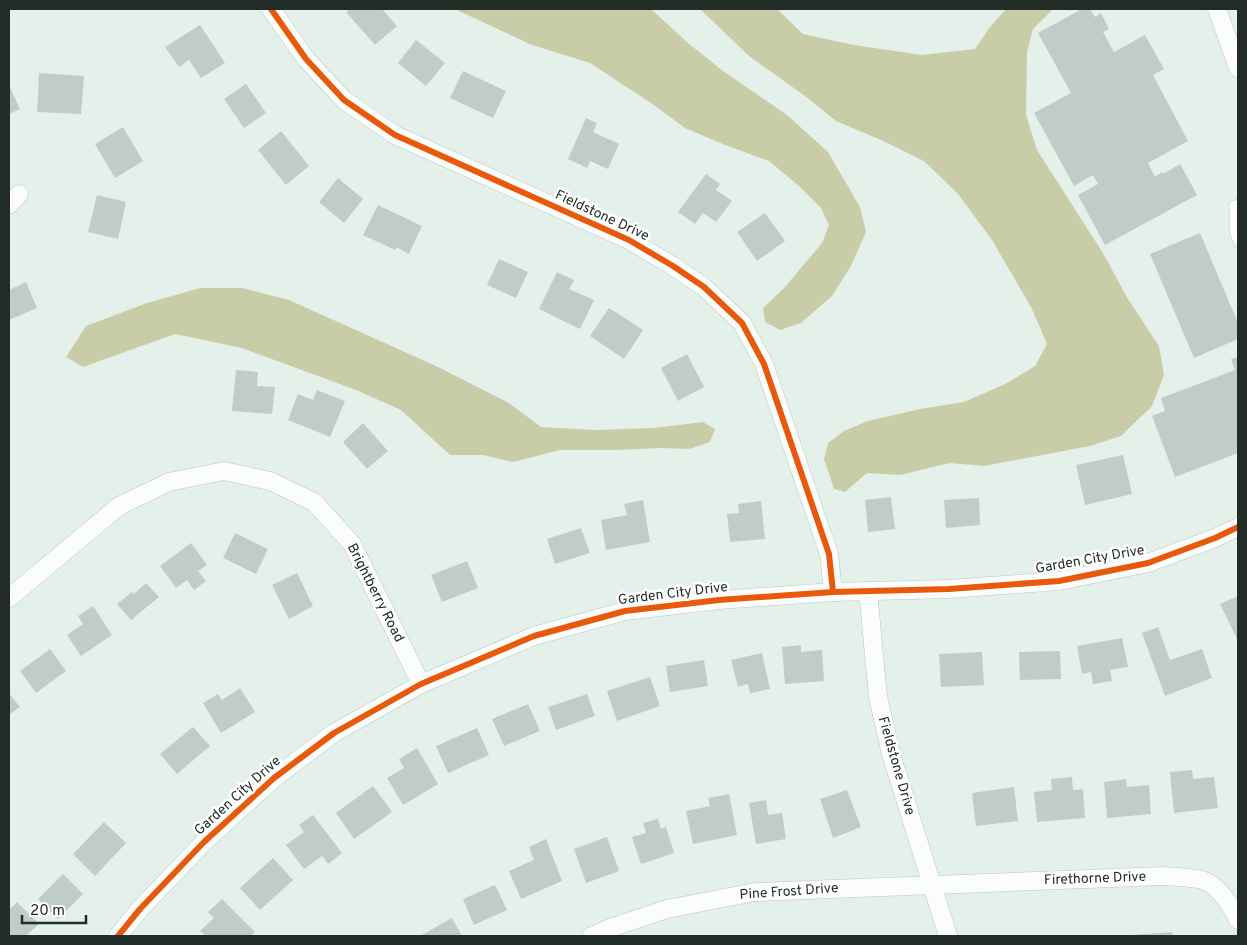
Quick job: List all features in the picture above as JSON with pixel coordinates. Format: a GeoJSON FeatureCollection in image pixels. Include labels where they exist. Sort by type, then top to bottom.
{"type":"FeatureCollection","features":[{"type":"Feature","properties":{"kind":"street","name":"Fieldstone Drive"},"geometry":{"type":"LineString","coordinates":[[271,9],[306,60],[344,100],[395,135],[628,240],[673,266],[704,287],[742,323],[764,364],[829,554],[833,592]]}},
{"type":"Feature","properties":{"kind":"street"},"geometry":{"type":"LineString","coordinates":[[1217,9],[1238,68]]}},
{"type":"Feature","properties":{"kind":"street","name":"Brightberry Road"},"geometry":{"type":"LineString","coordinates":[[9,598],[120,506],[169,482],[224,471],[234,473],[270,481],[314,502],[352,544],[421,684]]}},
{"type":"Feature","properties":{"kind":"street","name":"Garden City Drive"},"geometry":{"type":"LineString","coordinates":[[118,936],[140,909],[204,842],[274,778],[334,733],[421,684],[534,636],[625,611],[719,600],[833,592],[949,589],[1059,581],[1148,563],[1215,538],[1238,527]]}},
{"type":"Feature","properties":{"kind":"street","name":"Fieldstone Drive"},"geometry":{"type":"LineString","coordinates":[[868,591],[878,697],[891,754],[948,936]]}},
{"type":"Feature","properties":{"kind":"street","name":"Firethorne Drive"},"geometry":{"type":"LineString","coordinates":[[932,885],[1162,876],[1203,880],[1217,889],[1230,905],[1238,920]]}},
{"type":"Feature","properties":{"kind":"street","name":"Pine Frost Drive"},"geometry":{"type":"LineString","coordinates":[[592,936],[667,909],[755,892],[932,885]]}},
{"type":"Feature","properties":{"kind":"lane"},"geometry":{"type":"LineString","coordinates":[[1238,204],[1234,206],[1234,231],[1238,242]]}},
{"type":"Feature","properties":{"kind":"green space"},"geometry":{"type":"Polygon","coordinates":[[[456,9],[651,9],[688,43],[723,71],[787,115],[828,152],[860,207],[866,232],[851,266],[832,296],[801,323],[780,330],[765,322],[763,308],[784,288],[822,243],[829,225],[821,208],[799,186],[769,161],[685,128],[590,63],[532,45],[456,9]]]}},
{"type":"Feature","properties":{"kind":"green space"},"geometry":{"type":"Polygon","coordinates":[[[700,9],[777,9],[803,34],[854,45],[922,55],[975,49],[990,27],[1006,9],[1053,9],[1033,29],[1027,52],[1026,115],[1037,150],[1103,253],[1128,299],[1159,346],[1164,375],[1152,406],[1121,436],[1090,446],[984,466],[950,463],[900,475],[867,473],[845,492],[834,489],[824,459],[828,443],[844,431],[868,421],[920,409],[964,402],[1005,384],[1035,366],[1047,344],[1031,307],[992,240],[958,194],[924,161],[836,121],[749,56],[700,9]]]}},
{"type":"Feature","properties":{"kind":"green space"},"geometry":{"type":"Polygon","coordinates":[[[200,288],[242,288],[289,300],[436,366],[509,403],[541,427],[596,430],[653,428],[703,422],[715,429],[710,442],[689,449],[560,450],[513,462],[483,455],[450,455],[401,410],[356,390],[242,348],[175,334],[83,367],[66,357],[86,326],[147,303],[200,288]]]}},
{"type":"Feature","properties":{"kind":"building"},"geometry":{"type":"Polygon","coordinates":[[[350,9],[382,9],[397,26],[375,45],[346,12],[350,9]]]}},
{"type":"Feature","properties":{"kind":"building"},"geometry":{"type":"Polygon","coordinates":[[[1082,9],[1090,9],[1095,17],[1101,13],[1109,29],[1103,32],[1114,52],[1145,35],[1164,69],[1153,75],[1188,141],[1148,163],[1155,177],[1180,164],[1197,195],[1105,245],[1078,195],[1098,184],[1093,175],[1074,186],[1034,113],[1071,93],[1038,33],[1082,9]]]}},
{"type":"Feature","properties":{"kind":"building"},"geometry":{"type":"Polygon","coordinates":[[[200,25],[225,63],[201,78],[189,60],[179,67],[165,47],[200,25]]]}},
{"type":"Feature","properties":{"kind":"building"},"geometry":{"type":"Polygon","coordinates":[[[416,40],[445,63],[426,86],[398,63],[416,40]]]}},
{"type":"Feature","properties":{"kind":"building"},"geometry":{"type":"Polygon","coordinates":[[[463,71],[506,91],[493,118],[450,98],[463,71]]]}},
{"type":"Feature","properties":{"kind":"building"},"geometry":{"type":"Polygon","coordinates":[[[39,73],[84,76],[81,114],[37,112],[39,73]]]}},
{"type":"Feature","properties":{"kind":"building"},"geometry":{"type":"Polygon","coordinates":[[[246,84],[266,113],[244,128],[224,99],[246,84]]]}},
{"type":"Feature","properties":{"kind":"building"},"geometry":{"type":"Polygon","coordinates":[[[9,85],[20,109],[9,114],[9,85]]]}},
{"type":"Feature","properties":{"kind":"building"},"geometry":{"type":"Polygon","coordinates":[[[586,118],[597,123],[593,132],[619,144],[608,169],[590,161],[587,168],[568,159],[586,118]]]}},
{"type":"Feature","properties":{"kind":"building"},"geometry":{"type":"Polygon","coordinates":[[[123,127],[143,161],[115,178],[95,144],[123,127]]]}},
{"type":"Feature","properties":{"kind":"building"},"geometry":{"type":"Polygon","coordinates":[[[281,131],[309,166],[286,185],[258,150],[281,131]]]}},
{"type":"Feature","properties":{"kind":"building"},"geometry":{"type":"Polygon","coordinates":[[[706,174],[720,184],[716,190],[732,201],[716,222],[703,213],[695,224],[678,212],[706,174]]]}},
{"type":"Feature","properties":{"kind":"building"},"geometry":{"type":"Polygon","coordinates":[[[338,178],[363,199],[344,223],[319,202],[338,178]]]}},
{"type":"Feature","properties":{"kind":"building"},"geometry":{"type":"Polygon","coordinates":[[[97,195],[126,202],[118,239],[88,232],[97,195]]]}},
{"type":"Feature","properties":{"kind":"building"},"geometry":{"type":"Polygon","coordinates":[[[378,205],[422,226],[409,254],[396,247],[395,250],[363,235],[378,205]]]}},
{"type":"Feature","properties":{"kind":"building"},"geometry":{"type":"Polygon","coordinates":[[[765,213],[785,241],[757,261],[737,232],[765,213]]]}},
{"type":"Feature","properties":{"kind":"building"},"geometry":{"type":"Polygon","coordinates":[[[1200,233],[1238,323],[1238,339],[1194,358],[1150,254],[1200,233]]]}},
{"type":"Feature","properties":{"kind":"building"},"geometry":{"type":"Polygon","coordinates":[[[499,259],[528,272],[516,298],[487,285],[499,259]]]}},
{"type":"Feature","properties":{"kind":"building"},"geometry":{"type":"Polygon","coordinates":[[[557,272],[574,280],[569,289],[594,300],[580,329],[539,309],[557,272]]]}},
{"type":"Feature","properties":{"kind":"building"},"geometry":{"type":"Polygon","coordinates":[[[26,282],[37,308],[9,320],[9,290],[26,282]]]}},
{"type":"Feature","properties":{"kind":"building"},"geometry":{"type":"Polygon","coordinates":[[[609,308],[643,330],[624,359],[590,336],[609,308]]]}},
{"type":"Feature","properties":{"kind":"building"},"geometry":{"type":"Polygon","coordinates":[[[687,354],[704,387],[678,401],[661,368],[687,354]]]}},
{"type":"Feature","properties":{"kind":"building"},"geometry":{"type":"Polygon","coordinates":[[[1238,357],[1238,453],[1175,477],[1152,416],[1165,411],[1161,398],[1235,370],[1231,359],[1238,357]]]}},
{"type":"Feature","properties":{"kind":"building"},"geometry":{"type":"Polygon","coordinates":[[[236,370],[258,372],[257,386],[275,387],[272,414],[232,411],[236,370]]]}},
{"type":"Feature","properties":{"kind":"building"},"geometry":{"type":"Polygon","coordinates":[[[317,390],[345,401],[330,437],[288,420],[298,394],[313,400],[317,390]]]}},
{"type":"Feature","properties":{"kind":"building"},"geometry":{"type":"Polygon","coordinates":[[[363,423],[388,451],[367,469],[343,442],[363,423]]]}},
{"type":"Feature","properties":{"kind":"building"},"geometry":{"type":"Polygon","coordinates":[[[1123,455],[1132,494],[1085,505],[1076,465],[1123,455]]]}},
{"type":"Feature","properties":{"kind":"building"},"geometry":{"type":"Polygon","coordinates":[[[891,497],[895,529],[868,532],[865,500],[891,497]]]}},
{"type":"Feature","properties":{"kind":"building"},"geometry":{"type":"Polygon","coordinates":[[[979,498],[980,525],[946,528],[944,500],[979,498]]]}},
{"type":"Feature","properties":{"kind":"building"},"geometry":{"type":"Polygon","coordinates":[[[643,500],[650,542],[606,550],[601,520],[627,515],[624,504],[643,500]]]}},
{"type":"Feature","properties":{"kind":"building"},"geometry":{"type":"Polygon","coordinates":[[[761,501],[765,539],[730,542],[727,514],[739,513],[738,504],[761,501]]]}},
{"type":"Feature","properties":{"kind":"building"},"geometry":{"type":"Polygon","coordinates":[[[581,528],[590,553],[555,564],[547,539],[581,528]]]}},
{"type":"Feature","properties":{"kind":"building"},"geometry":{"type":"Polygon","coordinates":[[[235,533],[268,549],[256,574],[223,558],[235,533]]]}},
{"type":"Feature","properties":{"kind":"building"},"geometry":{"type":"Polygon","coordinates":[[[191,543],[207,565],[198,571],[206,581],[194,590],[187,580],[176,588],[160,566],[191,543]]]}},
{"type":"Feature","properties":{"kind":"building"},"geometry":{"type":"Polygon","coordinates":[[[467,561],[478,588],[442,602],[431,575],[467,561]]]}},
{"type":"Feature","properties":{"kind":"building"},"geometry":{"type":"Polygon","coordinates":[[[297,573],[313,606],[289,619],[272,585],[297,573]]]}},
{"type":"Feature","properties":{"kind":"building"},"geometry":{"type":"Polygon","coordinates":[[[146,583],[159,597],[131,620],[117,604],[132,592],[134,594],[146,583]]]}},
{"type":"Feature","properties":{"kind":"building"},"geometry":{"type":"Polygon","coordinates":[[[1238,596],[1238,641],[1220,604],[1238,596]]]}},
{"type":"Feature","properties":{"kind":"building"},"geometry":{"type":"Polygon","coordinates":[[[93,606],[112,635],[81,656],[67,635],[83,624],[78,616],[93,606]]]}},
{"type":"Feature","properties":{"kind":"building"},"geometry":{"type":"Polygon","coordinates":[[[1158,627],[1170,660],[1202,649],[1212,678],[1165,696],[1142,633],[1158,627]]]}},
{"type":"Feature","properties":{"kind":"building"},"geometry":{"type":"Polygon","coordinates":[[[1122,638],[1128,667],[1110,670],[1112,681],[1093,684],[1091,672],[1082,674],[1077,646],[1122,638]]]}},
{"type":"Feature","properties":{"kind":"building"},"geometry":{"type":"Polygon","coordinates":[[[801,645],[801,652],[822,650],[824,681],[785,684],[782,647],[801,645]]]}},
{"type":"Feature","properties":{"kind":"building"},"geometry":{"type":"Polygon","coordinates":[[[50,649],[66,671],[36,693],[20,671],[50,649]]]}},
{"type":"Feature","properties":{"kind":"building"},"geometry":{"type":"Polygon","coordinates":[[[1060,651],[1061,679],[1020,680],[1019,652],[1060,651]]]}},
{"type":"Feature","properties":{"kind":"building"},"geometry":{"type":"Polygon","coordinates":[[[982,652],[984,685],[941,687],[939,654],[982,652]]]}},
{"type":"Feature","properties":{"kind":"building"},"geometry":{"type":"Polygon","coordinates":[[[762,653],[770,689],[750,693],[748,684],[738,687],[731,660],[762,653]]]}},
{"type":"Feature","properties":{"kind":"building"},"geometry":{"type":"Polygon","coordinates":[[[704,660],[708,686],[670,692],[666,666],[704,660]]]}},
{"type":"Feature","properties":{"kind":"building"},"geometry":{"type":"Polygon","coordinates":[[[650,677],[660,706],[617,721],[607,691],[650,677]]]}},
{"type":"Feature","properties":{"kind":"building"},"geometry":{"type":"Polygon","coordinates":[[[240,688],[255,712],[221,733],[203,703],[218,694],[222,700],[240,688]]]}},
{"type":"Feature","properties":{"kind":"building"},"geometry":{"type":"Polygon","coordinates":[[[9,693],[20,707],[9,715],[9,693]]]}},
{"type":"Feature","properties":{"kind":"building"},"geometry":{"type":"Polygon","coordinates":[[[587,694],[595,716],[556,730],[548,707],[587,694]]]}},
{"type":"Feature","properties":{"kind":"building"},"geometry":{"type":"Polygon","coordinates":[[[528,704],[540,731],[504,746],[492,719],[528,704]]]}},
{"type":"Feature","properties":{"kind":"building"},"geometry":{"type":"Polygon","coordinates":[[[193,727],[210,746],[177,774],[160,754],[193,727]]]}},
{"type":"Feature","properties":{"kind":"building"},"geometry":{"type":"Polygon","coordinates":[[[477,728],[489,755],[448,773],[436,746],[477,728]]]}},
{"type":"Feature","properties":{"kind":"building"},"geometry":{"type":"Polygon","coordinates":[[[417,748],[438,784],[403,805],[387,778],[404,768],[399,759],[417,748]]]}},
{"type":"Feature","properties":{"kind":"building"},"geometry":{"type":"Polygon","coordinates":[[[1192,770],[1193,779],[1214,777],[1218,808],[1174,813],[1170,772],[1192,770]]]}},
{"type":"Feature","properties":{"kind":"building"},"geometry":{"type":"Polygon","coordinates":[[[1072,777],[1073,790],[1083,789],[1085,818],[1037,822],[1034,792],[1052,790],[1051,779],[1072,777]]]}},
{"type":"Feature","properties":{"kind":"building"},"geometry":{"type":"Polygon","coordinates":[[[1126,779],[1127,787],[1149,785],[1151,814],[1107,818],[1104,782],[1126,779]]]}},
{"type":"Feature","properties":{"kind":"building"},"geometry":{"type":"Polygon","coordinates":[[[373,786],[392,812],[354,839],[336,813],[373,786]]]}},
{"type":"Feature","properties":{"kind":"building"},"geometry":{"type":"Polygon","coordinates":[[[1014,787],[1018,821],[976,826],[972,793],[1014,787]]]}},
{"type":"Feature","properties":{"kind":"building"},"geometry":{"type":"Polygon","coordinates":[[[847,790],[861,827],[833,838],[820,799],[847,790]]]}},
{"type":"Feature","properties":{"kind":"building"},"geometry":{"type":"Polygon","coordinates":[[[729,794],[737,835],[693,844],[686,811],[710,806],[708,798],[729,794]]]}},
{"type":"Feature","properties":{"kind":"building"},"geometry":{"type":"Polygon","coordinates":[[[766,800],[768,815],[782,813],[786,839],[756,844],[749,803],[766,800]]]}},
{"type":"Feature","properties":{"kind":"building"},"geometry":{"type":"Polygon","coordinates":[[[313,815],[342,853],[328,864],[322,856],[304,869],[286,845],[304,832],[299,825],[313,815]]]}},
{"type":"Feature","properties":{"kind":"building"},"geometry":{"type":"Polygon","coordinates":[[[658,819],[661,829],[666,827],[674,853],[641,864],[632,837],[646,833],[643,823],[658,819]]]}},
{"type":"Feature","properties":{"kind":"building"},"geometry":{"type":"Polygon","coordinates":[[[104,822],[126,843],[95,876],[73,854],[104,822]]]}},
{"type":"Feature","properties":{"kind":"building"},"geometry":{"type":"Polygon","coordinates":[[[607,837],[619,871],[586,883],[574,849],[607,837]]]}},
{"type":"Feature","properties":{"kind":"building"},"geometry":{"type":"Polygon","coordinates":[[[546,839],[562,881],[521,899],[509,871],[534,860],[529,847],[546,839]]]}},
{"type":"Feature","properties":{"kind":"building"},"geometry":{"type":"Polygon","coordinates":[[[273,858],[293,880],[260,910],[240,888],[273,858]]]}},
{"type":"Feature","properties":{"kind":"building"},"geometry":{"type":"Polygon","coordinates":[[[63,874],[83,894],[58,919],[38,899],[63,874]]]}},
{"type":"Feature","properties":{"kind":"building"},"geometry":{"type":"Polygon","coordinates":[[[495,885],[507,910],[474,925],[463,899],[495,885]]]}},
{"type":"Feature","properties":{"kind":"building"},"geometry":{"type":"Polygon","coordinates":[[[222,899],[255,932],[251,936],[206,936],[200,931],[214,918],[208,912],[222,899]]]}},
{"type":"Feature","properties":{"kind":"building"},"geometry":{"type":"Polygon","coordinates":[[[17,902],[39,924],[26,936],[9,936],[9,910],[17,902]]]}},
{"type":"Feature","properties":{"kind":"building"},"geometry":{"type":"Polygon","coordinates":[[[452,918],[462,936],[420,936],[452,918]]]}},
{"type":"Feature","properties":{"kind":"building"},"geometry":{"type":"Polygon","coordinates":[[[1172,932],[1173,936],[1132,936],[1132,935],[1172,932]]]}},
{"type":"Feature","properties":{"kind":"cycle path"},"geometry":{"type":"LineString","coordinates":[[271,9],[306,59],[344,100],[395,135],[629,240],[704,287],[742,323],[764,364],[829,554],[833,592]]}},
{"type":"Feature","properties":{"kind":"cycle path"},"geometry":{"type":"LineString","coordinates":[[118,936],[140,909],[204,842],[274,778],[334,733],[421,684],[534,636],[625,611],[719,600],[833,592],[949,589],[1059,581],[1148,563],[1215,538],[1238,527]]}}]}
